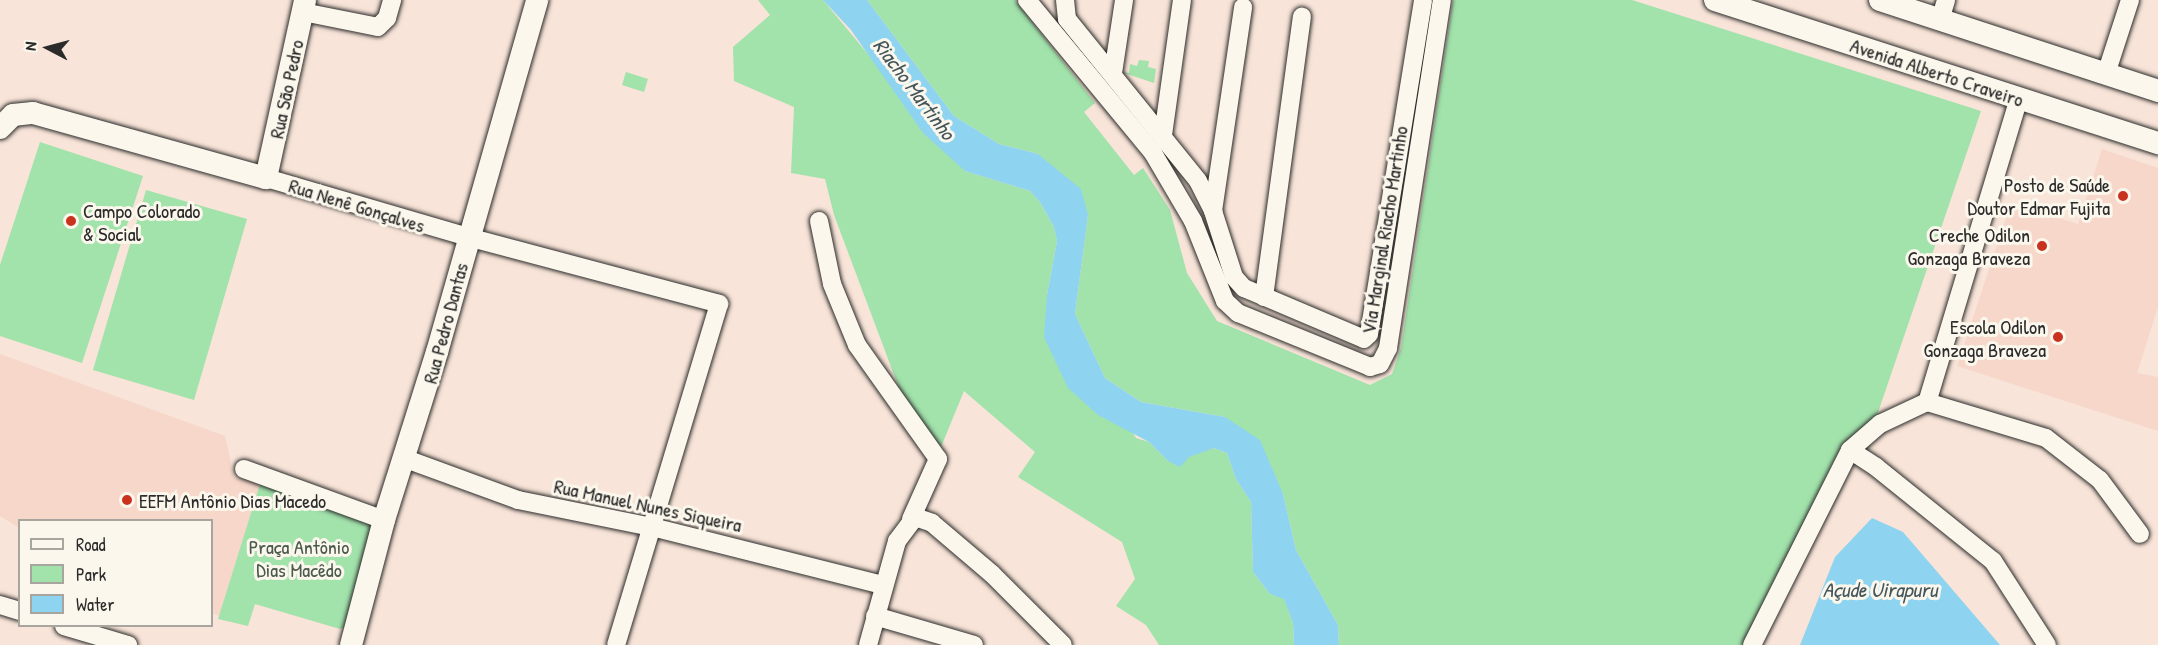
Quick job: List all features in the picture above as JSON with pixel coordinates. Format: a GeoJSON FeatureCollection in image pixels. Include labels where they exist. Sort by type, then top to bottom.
{"type":"FeatureCollection","features":[{"type":"Feature","properties":{"kind":"main road","name":"Rua Pedro Dantas"},"geometry":{"type":"LineString","coordinates":[[351,645],[384,519],[406,459],[537,0]]}},
{"type":"Feature","properties":{"kind":"main road","name":"Avenida Alberto Craveiro"},"geometry":{"type":"LineString","coordinates":[[1715,0],[2158,143]]}},
{"type":"Feature","properties":{"kind":"main road"},"geometry":{"type":"LineString","coordinates":[[1880,0],[1943,10],[2106,74],[2158,91]]}},
{"type":"Feature","properties":{"kind":"main road","name":"Rua São Pedro"},"geometry":{"type":"LineString","coordinates":[[266,178],[304,6]]}},
{"type":"Feature","properties":{"kind":"main road","name":"Rua Nenê Gonçalves"},"geometry":{"type":"LineString","coordinates":[[0,128],[13,115],[33,113],[266,178]]}},
{"type":"Feature","properties":{"kind":"street"},"geometry":{"type":"LineString","coordinates":[[304,6],[373,27],[383,24],[392,0]]}},
{"type":"Feature","properties":{"kind":"street","name":"Via Marginal Riacho Martinho"},"geometry":{"type":"LineString","coordinates":[[1028,0],[1153,153],[1180,196],[1226,301],[1238,313],[1362,366],[1380,364],[1388,348],[1442,0]]}},
{"type":"Feature","properties":{"kind":"street"},"geometry":{"type":"LineString","coordinates":[[1065,0],[1067,19],[1113,73],[1198,181],[1214,211],[1234,277],[1244,288],[1360,339],[1368,338],[1423,0]]}},
{"type":"Feature","properties":{"kind":"street"},"geometry":{"type":"LineString","coordinates":[[1113,73],[1124,0]]}},
{"type":"Feature","properties":{"kind":"street"},"geometry":{"type":"LineString","coordinates":[[1162,135],[1182,0]]}},
{"type":"Feature","properties":{"kind":"street"},"geometry":{"type":"LineString","coordinates":[[2106,74],[2130,0]]}},
{"type":"Feature","properties":{"kind":"street"},"geometry":{"type":"LineString","coordinates":[[1214,211],[1244,7]]}},
{"type":"Feature","properties":{"kind":"street"},"geometry":{"type":"LineString","coordinates":[[1264,297],[1302,17]]}},
{"type":"Feature","properties":{"kind":"street"},"geometry":{"type":"LineString","coordinates":[[1927,402],[2019,98]]}},
{"type":"Feature","properties":{"kind":"street"},"geometry":{"type":"LineString","coordinates":[[1118,113],[1134,99]]}},
{"type":"Feature","properties":{"kind":"street","name":"Rua Nenê Gonçalves"},"geometry":{"type":"LineString","coordinates":[[266,178],[468,237],[719,304],[652,527]]}},
{"type":"Feature","properties":{"kind":"street"},"geometry":{"type":"LineString","coordinates":[[819,221],[832,284],[857,345],[938,459],[911,519],[897,541],[868,645]]}},
{"type":"Feature","properties":{"kind":"street"},"geometry":{"type":"LineString","coordinates":[[1752,645],[1850,450],[1880,424],[1927,402],[2046,438],[2100,480],[2140,534]]}},
{"type":"Feature","properties":{"kind":"street"},"geometry":{"type":"LineString","coordinates":[[1850,450],[1876,467],[1993,561],[2047,645]]}},
{"type":"Feature","properties":{"kind":"street","name":"Rua Manuel Nunes Siqueira"},"geometry":{"type":"LineString","coordinates":[[406,459],[518,500],[652,527],[884,585]]}},
{"type":"Feature","properties":{"kind":"street"},"geometry":{"type":"LineString","coordinates":[[244,468],[384,519]]}},
{"type":"Feature","properties":{"kind":"street"},"geometry":{"type":"LineString","coordinates":[[911,519],[921,517],[932,523],[1021,600],[1064,645]]}},
{"type":"Feature","properties":{"kind":"street"},"geometry":{"type":"LineString","coordinates":[[616,645],[652,527]]}},
{"type":"Feature","properties":{"kind":"street"},"geometry":{"type":"LineString","coordinates":[[0,605],[18,610]]}},
{"type":"Feature","properties":{"kind":"street"},"geometry":{"type":"LineString","coordinates":[[875,616],[974,645]]}},
{"type":"Feature","properties":{"kind":"street"},"geometry":{"type":"LineString","coordinates":[[67,627],[105,642],[128,645]]}},
{"type":"Feature","properties":{"kind":"shaded area","name":"Escola Odilon Gonzaga Braveza"},"geometry":{"type":"Polygon","coordinates":[[[2102,149],[2158,168],[2158,307],[2137,373],[2158,377],[2158,431],[1957,366],[2011,203],[2078,224],[2102,149]]]}},
{"type":"Feature","properties":{"kind":"shaded area","name":"EEFM Antônio Dias Macedo"},"geometry":{"type":"Polygon","coordinates":[[[0,354],[225,436],[234,477],[260,484],[219,616],[213,613],[213,519],[18,519],[18,527],[0,516],[0,354]]]}},
{"type":"Feature","properties":{"kind":"green space"},"geometry":{"type":"Polygon","coordinates":[[[758,0],[823,0],[965,171],[1030,191],[1040,202],[1054,227],[1057,241],[1047,295],[1136,438],[1149,442],[1168,461],[1214,448],[1227,453],[1236,479],[1251,502],[1253,572],[1270,594],[1284,598],[1293,623],[1294,645],[1159,645],[1146,625],[1116,606],[1135,579],[1122,542],[1018,477],[1035,452],[964,391],[941,447],[902,396],[834,215],[825,179],[791,173],[794,107],[734,81],[733,47],[770,15],[758,0]]]}},
{"type":"Feature","properties":{"kind":"green space"},"geometry":{"type":"Polygon","coordinates":[[[867,0],[1015,0],[1095,103],[1084,112],[1134,175],[1143,168],[1170,210],[1187,273],[1217,321],[1370,385],[1392,374],[1401,348],[1453,0],[1632,0],[1981,111],[1872,430],[1850,450],[1743,645],[1339,645],[1338,625],[1296,550],[1283,494],[1225,417],[1141,402],[1105,378],[1075,314],[1088,215],[1038,154],[999,144],[954,116],[867,0]]]}},
{"type":"Feature","properties":{"kind":"green space"},"geometry":{"type":"Polygon","coordinates":[[[1139,60],[1149,61],[1148,67],[1156,69],[1154,83],[1121,72],[1129,73],[1130,64],[1137,66],[1139,60]]]}},
{"type":"Feature","properties":{"kind":"green space"},"geometry":{"type":"Polygon","coordinates":[[[626,72],[648,79],[644,92],[622,85],[626,72]]]}},
{"type":"Feature","properties":{"kind":"green space","name":"Campo Colorado & Social"},"geometry":{"type":"Polygon","coordinates":[[[40,142],[143,176],[82,363],[0,336],[0,265],[40,142]]]}},
{"type":"Feature","properties":{"kind":"green space","name":"Campo Colorado & Social"},"geometry":{"type":"Polygon","coordinates":[[[146,190],[247,219],[194,400],[93,370],[146,190]]]}},
{"type":"Feature","properties":{"kind":"green space","name":"Praça Antônio Dias Macêdo"},"geometry":{"type":"Polygon","coordinates":[[[260,484],[368,520],[374,529],[345,627],[340,629],[255,604],[248,626],[218,619],[260,484]]]}},
{"type":"Feature","properties":{"kind":"water","name":"Riacho Martinho"},"geometry":{"type":"Polygon","coordinates":[[[823,0],[867,0],[954,116],[999,144],[1038,154],[1081,189],[1088,215],[1075,314],[1105,378],[1141,402],[1225,417],[1260,440],[1283,494],[1296,550],[1338,625],[1339,645],[1294,645],[1293,623],[1284,599],[1270,594],[1253,572],[1251,502],[1236,479],[1227,453],[1214,448],[1189,457],[1180,467],[1168,461],[1149,442],[1098,415],[1068,388],[1044,337],[1047,295],[1057,241],[1054,227],[1040,202],[1030,191],[965,171],[923,133],[851,30],[823,0]]]}},
{"type":"Feature","properties":{"kind":"water","name":"Açude Uirapuru"},"geometry":{"type":"Polygon","coordinates":[[[1872,518],[1903,532],[2000,645],[1800,645],[1835,557],[1872,518]]]}},
{"type":"Feature","properties":{"kind":"place","name":"Posto de Saúde Doutor Edmar Fujita"},"geometry":{"type":"Point","coordinates":[2123,196]}},
{"type":"Feature","properties":{"kind":"place","name":"Campo Colorado & Social"},"geometry":{"type":"Point","coordinates":[71,221]}},
{"type":"Feature","properties":{"kind":"place","name":"Creche Odilon Gonzaga Braveza"},"geometry":{"type":"Point","coordinates":[2042,246]}},
{"type":"Feature","properties":{"kind":"place","name":"Escola Odilon Gonzaga Braveza"},"geometry":{"type":"Point","coordinates":[2058,337]}},
{"type":"Feature","properties":{"kind":"place","name":"EEFM Antônio Dias Macedo"},"geometry":{"type":"Point","coordinates":[127,500]}}]}
